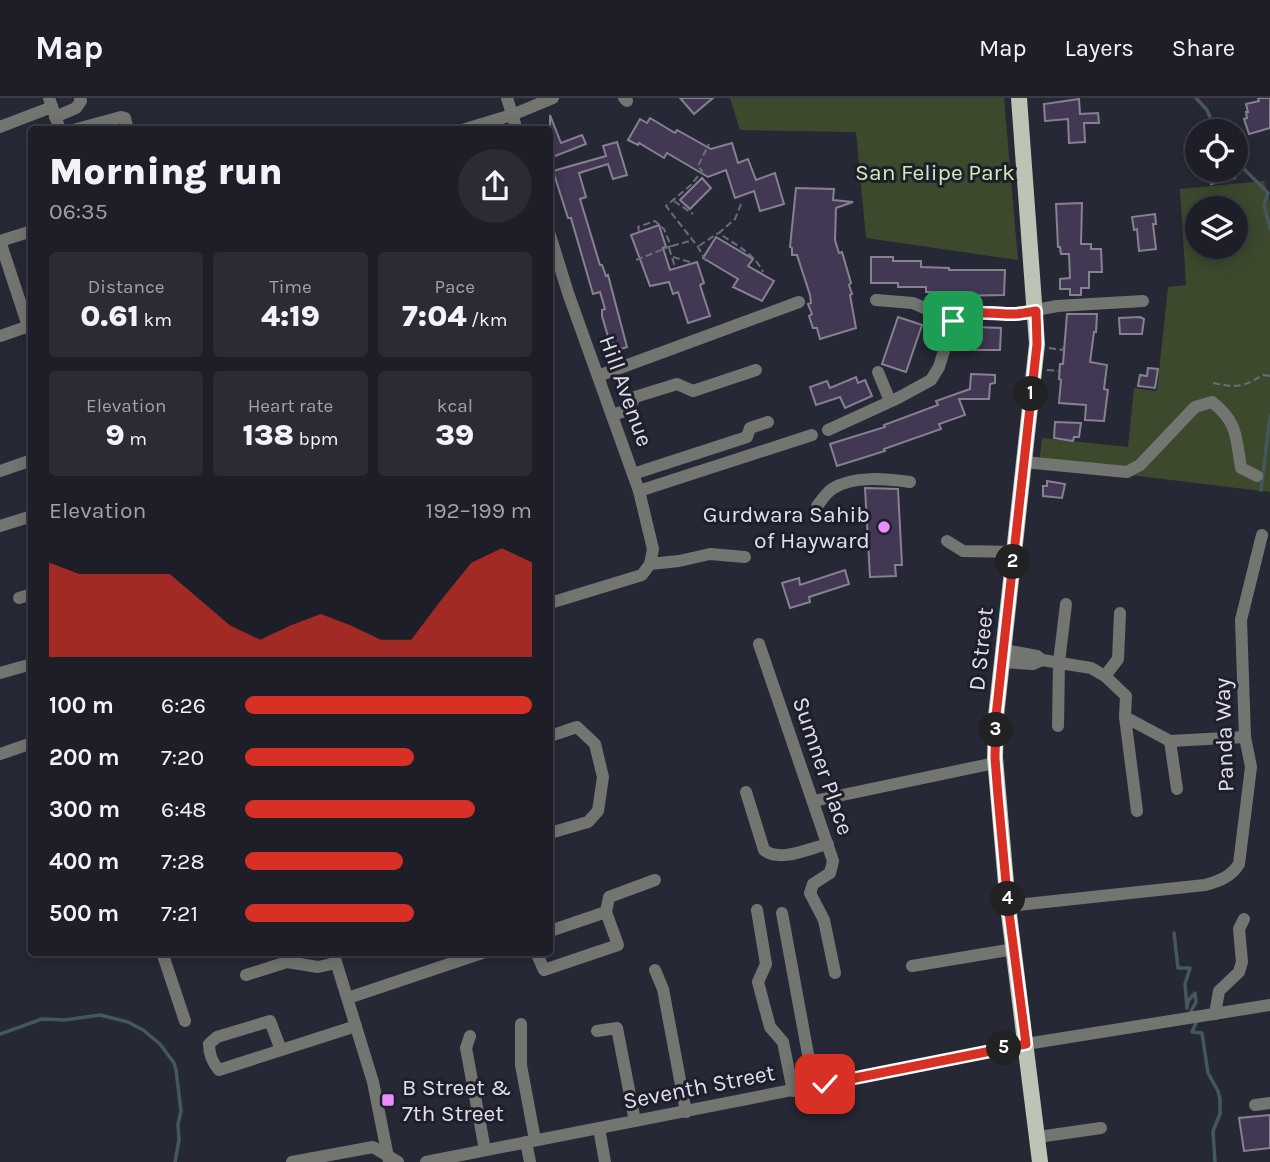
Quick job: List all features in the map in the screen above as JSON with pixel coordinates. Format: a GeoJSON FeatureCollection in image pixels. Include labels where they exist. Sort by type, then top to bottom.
{"type":"FeatureCollection","features":[{"type":"Feature","properties":{"kind":"main road","name":"D Street"},"geometry":{"type":"LineString","coordinates":[[1019,98],[1037,344],[996,716],[995,763],[1008,905],[1040,1162]]}},
{"type":"Feature","properties":{"kind":"street"},"geometry":{"type":"LineString","coordinates":[[0,127],[76,108],[80,98]]}},
{"type":"Feature","properties":{"kind":"street"},"geometry":{"type":"LineString","coordinates":[[507,98],[516,126]]}},
{"type":"Feature","properties":{"kind":"street"},"geometry":{"type":"LineString","coordinates":[[475,126],[512,115],[552,98]]}},
{"type":"Feature","properties":{"kind":"street"},"geometry":{"type":"LineString","coordinates":[[88,126],[121,117],[125,118],[127,126]]}},
{"type":"Feature","properties":{"kind":"street"},"geometry":{"type":"LineString","coordinates":[[28,232],[0,241],[28,320]]}},
{"type":"Feature","properties":{"kind":"street","name":"Hill Avenue"},"geometry":{"type":"LineString","coordinates":[[553,244],[639,491],[653,550],[650,564]]}},
{"type":"Feature","properties":{"kind":"street"},"geometry":{"type":"LineString","coordinates":[[876,300],[914,303],[953,321]]}},
{"type":"Feature","properties":{"kind":"street"},"geometry":{"type":"LineString","coordinates":[[828,430],[931,380],[939,367],[953,321],[962,314],[1014,314],[1058,306],[1143,301]]}},
{"type":"Feature","properties":{"kind":"street"},"geometry":{"type":"LineString","coordinates":[[598,376],[799,302]]}},
{"type":"Feature","properties":{"kind":"street"},"geometry":{"type":"LineString","coordinates":[[0,336],[28,327]]}},
{"type":"Feature","properties":{"kind":"street"},"geometry":{"type":"LineString","coordinates":[[612,415],[628,410],[635,397],[645,393],[677,384],[693,391],[756,370]]}},
{"type":"Feature","properties":{"kind":"street"},"geometry":{"type":"LineString","coordinates":[[878,372],[890,401]]}},
{"type":"Feature","properties":{"kind":"street"},"geometry":{"type":"LineString","coordinates":[[1024,462],[1127,472],[1140,465],[1195,407],[1212,402],[1227,414],[1232,423],[1241,468],[1257,476]]}},
{"type":"Feature","properties":{"kind":"street"},"geometry":{"type":"LineString","coordinates":[[633,474],[747,437],[750,428],[768,422]]}},
{"type":"Feature","properties":{"kind":"street"},"geometry":{"type":"LineString","coordinates":[[639,491],[812,435]]}},
{"type":"Feature","properties":{"kind":"street"},"geometry":{"type":"LineString","coordinates":[[0,471],[28,461]]}},
{"type":"Feature","properties":{"kind":"street"},"geometry":{"type":"LineString","coordinates":[[817,506],[832,489],[846,484],[876,478],[910,482]]}},
{"type":"Feature","properties":{"kind":"street"},"geometry":{"type":"LineString","coordinates":[[0,526],[28,517]]}},
{"type":"Feature","properties":{"kind":"street","name":"Panda Way"},"geometry":{"type":"LineString","coordinates":[[1008,905],[1205,885],[1226,878],[1235,870],[1246,816],[1251,768],[1245,737],[1241,620],[1262,535]]}},
{"type":"Feature","properties":{"kind":"street"},"geometry":{"type":"LineString","coordinates":[[947,541],[963,551],[1014,552]]}},
{"type":"Feature","properties":{"kind":"street"},"geometry":{"type":"LineString","coordinates":[[553,602],[642,575],[650,564],[710,554],[745,557]]}},
{"type":"Feature","properties":{"kind":"street"},"geometry":{"type":"LineString","coordinates":[[1058,726],[1059,662],[1066,604]]}},
{"type":"Feature","properties":{"kind":"street"},"geometry":{"type":"LineString","coordinates":[[1105,676],[1118,659],[1120,613]]}},
{"type":"Feature","properties":{"kind":"street","name":"Sumner Place"},"geometry":{"type":"LineString","coordinates":[[759,644],[833,861],[830,873],[813,884],[810,893],[824,920],[835,973]]}},
{"type":"Feature","properties":{"kind":"street"},"geometry":{"type":"LineString","coordinates":[[1003,656],[1033,664],[1042,660],[1091,668],[1105,676],[1126,696],[1125,717],[1137,811]]}},
{"type":"Feature","properties":{"kind":"street"},"geometry":{"type":"LineString","coordinates":[[0,673],[28,665]]}},
{"type":"Feature","properties":{"kind":"street"},"geometry":{"type":"LineString","coordinates":[[1125,717],[1170,741],[1245,737]]}},
{"type":"Feature","properties":{"kind":"street"},"geometry":{"type":"LineString","coordinates":[[553,735],[577,727],[595,744],[603,777],[598,811],[588,821],[553,832]]}},
{"type":"Feature","properties":{"kind":"street"},"geometry":{"type":"LineString","coordinates":[[1170,741],[1177,789]]}},
{"type":"Feature","properties":{"kind":"street"},"geometry":{"type":"LineString","coordinates":[[0,754],[28,744]]}},
{"type":"Feature","properties":{"kind":"street"},"geometry":{"type":"LineString","coordinates":[[814,801],[995,763]]}},
{"type":"Feature","properties":{"kind":"street"},"geometry":{"type":"LineString","coordinates":[[746,792],[764,850],[768,853],[778,856],[828,844]]}},
{"type":"Feature","properties":{"kind":"street"},"geometry":{"type":"LineString","coordinates":[[538,956],[544,970],[618,945],[606,912],[609,897],[655,880]]}},
{"type":"Feature","properties":{"kind":"street"},"geometry":{"type":"LineString","coordinates":[[757,910],[766,964],[758,982],[770,1027],[783,1042],[793,1091]]}},
{"type":"Feature","properties":{"kind":"street"},"geometry":{"type":"LineString","coordinates":[[553,929],[606,912]]}},
{"type":"Feature","properties":{"kind":"street"},"geometry":{"type":"LineString","coordinates":[[782,913],[814,1087]]}},
{"type":"Feature","properties":{"kind":"street"},"geometry":{"type":"LineString","coordinates":[[1210,1015],[1219,991],[1239,972],[1242,962],[1239,929],[1244,919]]}},
{"type":"Feature","properties":{"kind":"street"},"geometry":{"type":"LineString","coordinates":[[912,966],[1014,948]]}},
{"type":"Feature","properties":{"kind":"street"},"geometry":{"type":"LineString","coordinates":[[163,956],[185,1021]]}},
{"type":"Feature","properties":{"kind":"street"},"geometry":{"type":"LineString","coordinates":[[348,998],[473,956]]}},
{"type":"Feature","properties":{"kind":"street"},"geometry":{"type":"LineString","coordinates":[[246,975],[287,962],[318,967],[335,958],[373,1082],[392,1160]]}},
{"type":"Feature","properties":{"kind":"street"},"geometry":{"type":"LineString","coordinates":[[655,970],[663,989],[686,1112]]}},
{"type":"Feature","properties":{"kind":"street","name":"Seventh Street"},"geometry":{"type":"LineString","coordinates":[[426,1162],[1026,1044],[1270,1005]]}},
{"type":"Feature","properties":{"kind":"street"},"geometry":{"type":"LineString","coordinates":[[281,1050],[270,1021],[217,1037],[209,1044],[212,1061],[219,1070],[356,1026]]}},
{"type":"Feature","properties":{"kind":"street"},"geometry":{"type":"LineString","coordinates":[[520,1024],[521,1065],[531,1141],[530,1162]]}},
{"type":"Feature","properties":{"kind":"street"},"geometry":{"type":"LineString","coordinates":[[597,1031],[617,1028],[635,1121]]}},
{"type":"Feature","properties":{"kind":"street"},"geometry":{"type":"LineString","coordinates":[[470,1036],[466,1048],[485,1150]]}},
{"type":"Feature","properties":{"kind":"street"},"geometry":{"type":"LineString","coordinates":[[1255,1105],[1270,1103]]}},
{"type":"Feature","properties":{"kind":"street"},"geometry":{"type":"LineString","coordinates":[[598,1128],[605,1162]]}},
{"type":"Feature","properties":{"kind":"street"},"geometry":{"type":"LineString","coordinates":[[1038,1136],[1101,1128]]}},
{"type":"Feature","properties":{"kind":"street"},"geometry":{"type":"LineString","coordinates":[[292,1162],[373,1147],[392,1160]]}},
{"type":"Feature","properties":{"kind":"path"},"geometry":{"type":"LineString","coordinates":[[706,261],[666,205],[691,185],[702,171],[698,166],[709,144]]}},
{"type":"Feature","properties":{"kind":"path"},"geometry":{"type":"LineString","coordinates":[[673,199],[693,214]]}},
{"type":"Feature","properties":{"kind":"path"},"geometry":{"type":"LineString","coordinates":[[698,247],[735,219],[741,204]]}},
{"type":"Feature","properties":{"kind":"path"},"geometry":{"type":"LineString","coordinates":[[639,231],[638,227],[659,223],[670,247],[675,267]]}},
{"type":"Feature","properties":{"kind":"path"},"geometry":{"type":"LineString","coordinates":[[719,233],[751,254],[763,272]]}},
{"type":"Feature","properties":{"kind":"path"},"geometry":{"type":"LineString","coordinates":[[636,260],[693,240]]}},
{"type":"Feature","properties":{"kind":"path"},"geometry":{"type":"LineString","coordinates":[[672,257],[690,262]]}},
{"type":"Feature","properties":{"kind":"path"},"geometry":{"type":"LineString","coordinates":[[1050,349],[1063,350],[1064,343]]}},
{"type":"Feature","properties":{"kind":"path"},"geometry":{"type":"LineString","coordinates":[[1048,370],[1059,371]]}},
{"type":"Feature","properties":{"kind":"path"},"geometry":{"type":"LineString","coordinates":[[1213,383],[1228,387],[1245,386],[1263,375],[1270,376]]}},
{"type":"Feature","properties":{"kind":"green space","name":"San Felipe Park"},"geometry":{"type":"Polygon","coordinates":[[[730,98],[1004,98],[1018,260],[866,238],[856,132],[740,130],[730,98]]]}},
{"type":"Feature","properties":{"kind":"green space"},"geometry":{"type":"Polygon","coordinates":[[[1264,181],[1270,201],[1270,492],[1039,464],[1042,438],[1128,447],[1134,388],[1157,391],[1168,287],[1186,285],[1180,189],[1264,181]]]}},
{"type":"Feature","properties":{"kind":"building"},"geometry":{"type":"Polygon","coordinates":[[[680,98],[713,98],[694,114],[680,98]]]}},
{"type":"Feature","properties":{"kind":"building"},"geometry":{"type":"Polygon","coordinates":[[[1258,98],[1270,98],[1270,128],[1249,134],[1248,119],[1244,119],[1247,118],[1248,112],[1246,104],[1259,101],[1258,98]]]}},
{"type":"Feature","properties":{"kind":"building"},"geometry":{"type":"Polygon","coordinates":[[[1079,99],[1080,114],[1098,113],[1099,123],[1084,123],[1085,142],[1069,143],[1068,119],[1045,121],[1044,104],[1079,99]]]}},
{"type":"Feature","properties":{"kind":"building"},"geometry":{"type":"Polygon","coordinates":[[[550,115],[561,143],[582,135],[586,144],[553,157],[553,126],[550,126],[550,115]]]}},
{"type":"Feature","properties":{"kind":"building"},"geometry":{"type":"Polygon","coordinates":[[[650,118],[711,149],[732,143],[738,163],[748,159],[756,180],[775,173],[784,204],[760,211],[754,191],[735,198],[726,170],[708,177],[667,153],[664,158],[639,143],[638,145],[628,140],[640,119],[647,123],[650,118]]]}},
{"type":"Feature","properties":{"kind":"building"},"geometry":{"type":"Polygon","coordinates":[[[617,142],[627,175],[613,179],[608,164],[579,173],[586,197],[580,199],[600,265],[606,276],[608,275],[627,347],[618,350],[616,343],[612,344],[611,339],[609,340],[602,316],[602,310],[605,309],[600,292],[593,294],[571,218],[568,218],[553,171],[606,156],[603,146],[617,142]]]}},
{"type":"Feature","properties":{"kind":"building"},"geometry":{"type":"Polygon","coordinates":[[[702,178],[711,188],[690,209],[680,200],[702,178]]]}},
{"type":"Feature","properties":{"kind":"building"},"geometry":{"type":"Polygon","coordinates":[[[796,188],[834,189],[833,200],[853,202],[836,208],[835,240],[839,253],[842,252],[851,283],[850,295],[856,328],[820,339],[809,316],[812,314],[808,304],[811,303],[810,295],[797,255],[792,255],[790,247],[796,188]]]}},
{"type":"Feature","properties":{"kind":"building"},"geometry":{"type":"Polygon","coordinates":[[[1082,203],[1081,244],[1091,244],[1091,249],[1101,249],[1102,272],[1089,272],[1089,288],[1081,288],[1081,295],[1070,295],[1070,289],[1060,289],[1060,279],[1070,278],[1069,254],[1061,254],[1058,247],[1056,204],[1082,203]]]}},
{"type":"Feature","properties":{"kind":"building"},"geometry":{"type":"Polygon","coordinates":[[[1155,214],[1156,224],[1153,224],[1156,249],[1139,251],[1137,229],[1134,230],[1132,217],[1155,214]]]}},
{"type":"Feature","properties":{"kind":"building"},"geometry":{"type":"Polygon","coordinates":[[[659,225],[670,270],[697,262],[704,283],[700,285],[710,316],[688,323],[678,292],[673,294],[669,282],[650,286],[631,235],[659,225]]]}},
{"type":"Feature","properties":{"kind":"building"},"geometry":{"type":"Polygon","coordinates":[[[716,237],[753,259],[748,266],[774,281],[762,301],[733,287],[738,279],[703,258],[716,237]]]}},
{"type":"Feature","properties":{"kind":"building"},"geometry":{"type":"Polygon","coordinates":[[[871,257],[893,257],[893,261],[921,261],[921,267],[949,270],[1005,270],[1004,295],[953,296],[953,293],[926,292],[926,287],[871,283],[871,257]]]}},
{"type":"Feature","properties":{"kind":"building"},"geometry":{"type":"Polygon","coordinates":[[[1067,314],[1097,314],[1090,362],[1107,365],[1104,389],[1108,390],[1104,421],[1085,420],[1086,405],[1059,403],[1060,364],[1063,364],[1067,314]]]}},
{"type":"Feature","properties":{"kind":"building"},"geometry":{"type":"Polygon","coordinates":[[[898,317],[922,325],[906,372],[882,364],[898,317]]]}},
{"type":"Feature","properties":{"kind":"building"},"geometry":{"type":"Polygon","coordinates":[[[1119,318],[1144,319],[1142,334],[1120,334],[1119,318]]]}},
{"type":"Feature","properties":{"kind":"building"},"geometry":{"type":"Polygon","coordinates":[[[975,327],[1001,328],[1000,350],[974,350],[975,327]]]}},
{"type":"Feature","properties":{"kind":"building"},"geometry":{"type":"Polygon","coordinates":[[[1148,368],[1158,369],[1155,388],[1138,386],[1140,375],[1147,376],[1148,368]]]}},
{"type":"Feature","properties":{"kind":"building"},"geometry":{"type":"Polygon","coordinates":[[[971,374],[995,375],[995,383],[990,384],[989,399],[959,399],[965,415],[939,424],[941,429],[837,466],[830,444],[885,427],[884,425],[938,405],[936,401],[970,389],[971,374]]]}},
{"type":"Feature","properties":{"kind":"building"},"geometry":{"type":"Polygon","coordinates":[[[856,377],[858,383],[865,380],[872,396],[845,408],[840,397],[816,405],[810,387],[827,381],[830,388],[856,377]]]}},
{"type":"Feature","properties":{"kind":"building"},"geometry":{"type":"Polygon","coordinates":[[[1055,422],[1081,423],[1079,437],[1074,437],[1073,441],[1054,438],[1055,422]]]}},
{"type":"Feature","properties":{"kind":"building"},"geometry":{"type":"Polygon","coordinates":[[[1047,481],[1065,484],[1062,498],[1043,496],[1043,486],[1047,486],[1047,481]]]}},
{"type":"Feature","properties":{"kind":"building","name":"Gurdwara Sahib of Hayward"},"geometry":{"type":"Polygon","coordinates":[[[865,488],[898,489],[902,565],[895,565],[896,576],[870,577],[865,488]]]}},
{"type":"Feature","properties":{"kind":"building"},"geometry":{"type":"Polygon","coordinates":[[[845,570],[849,584],[809,597],[810,602],[790,608],[782,583],[799,578],[800,585],[845,570]]]}},
{"type":"Feature","properties":{"kind":"building"},"geometry":{"type":"Polygon","coordinates":[[[1270,1115],[1270,1148],[1244,1151],[1239,1118],[1270,1115]]]}},
{"type":"Feature","properties":{"kind":"waterway"},"geometry":{"type":"LineString","coordinates":[[1196,98],[1211,119]]}},
{"type":"Feature","properties":{"kind":"waterway"},"geometry":{"type":"LineString","coordinates":[[1248,173],[1268,193],[1264,205],[1270,228]]}},
{"type":"Feature","properties":{"kind":"waterway"},"geometry":{"type":"LineString","coordinates":[[1261,490],[1270,416]]}},
{"type":"Feature","properties":{"kind":"waterway"},"geometry":{"type":"LineString","coordinates":[[1174,933],[1178,968],[1190,968],[1185,984],[1187,1008],[1188,1001],[1195,993],[1196,1002],[1190,1013],[1192,1014]]}},
{"type":"Feature","properties":{"kind":"waterway"},"geometry":{"type":"LineString","coordinates":[[0,1034],[42,1019],[65,1020],[100,1015],[128,1022],[143,1030],[160,1044],[176,1070],[181,1111],[175,1162]]}},
{"type":"Feature","properties":{"kind":"waterway"},"geometry":{"type":"LineString","coordinates":[[1197,1021],[1192,1032],[1202,1033],[1208,1073],[1220,1099],[1220,1114],[1213,1131],[1215,1162]]}},
{"type":"Feature","properties":{"kind":"place","name":"Gurdwara Sahib of Hayward"},"geometry":{"type":"Point","coordinates":[884,527]}},
{"type":"Feature","properties":{"kind":"place","name":"B Street & 7th Street"},"geometry":{"type":"Point","coordinates":[388,1100]}},
{"type":"Feature","properties":{"kind":"route"},"geometry":{"type":"LineString","coordinates":[[825,1084],[1026,1044],[1008,905],[995,758],[996,716],[1037,344],[1036,311],[1014,314],[962,314],[953,321]]}}]}
